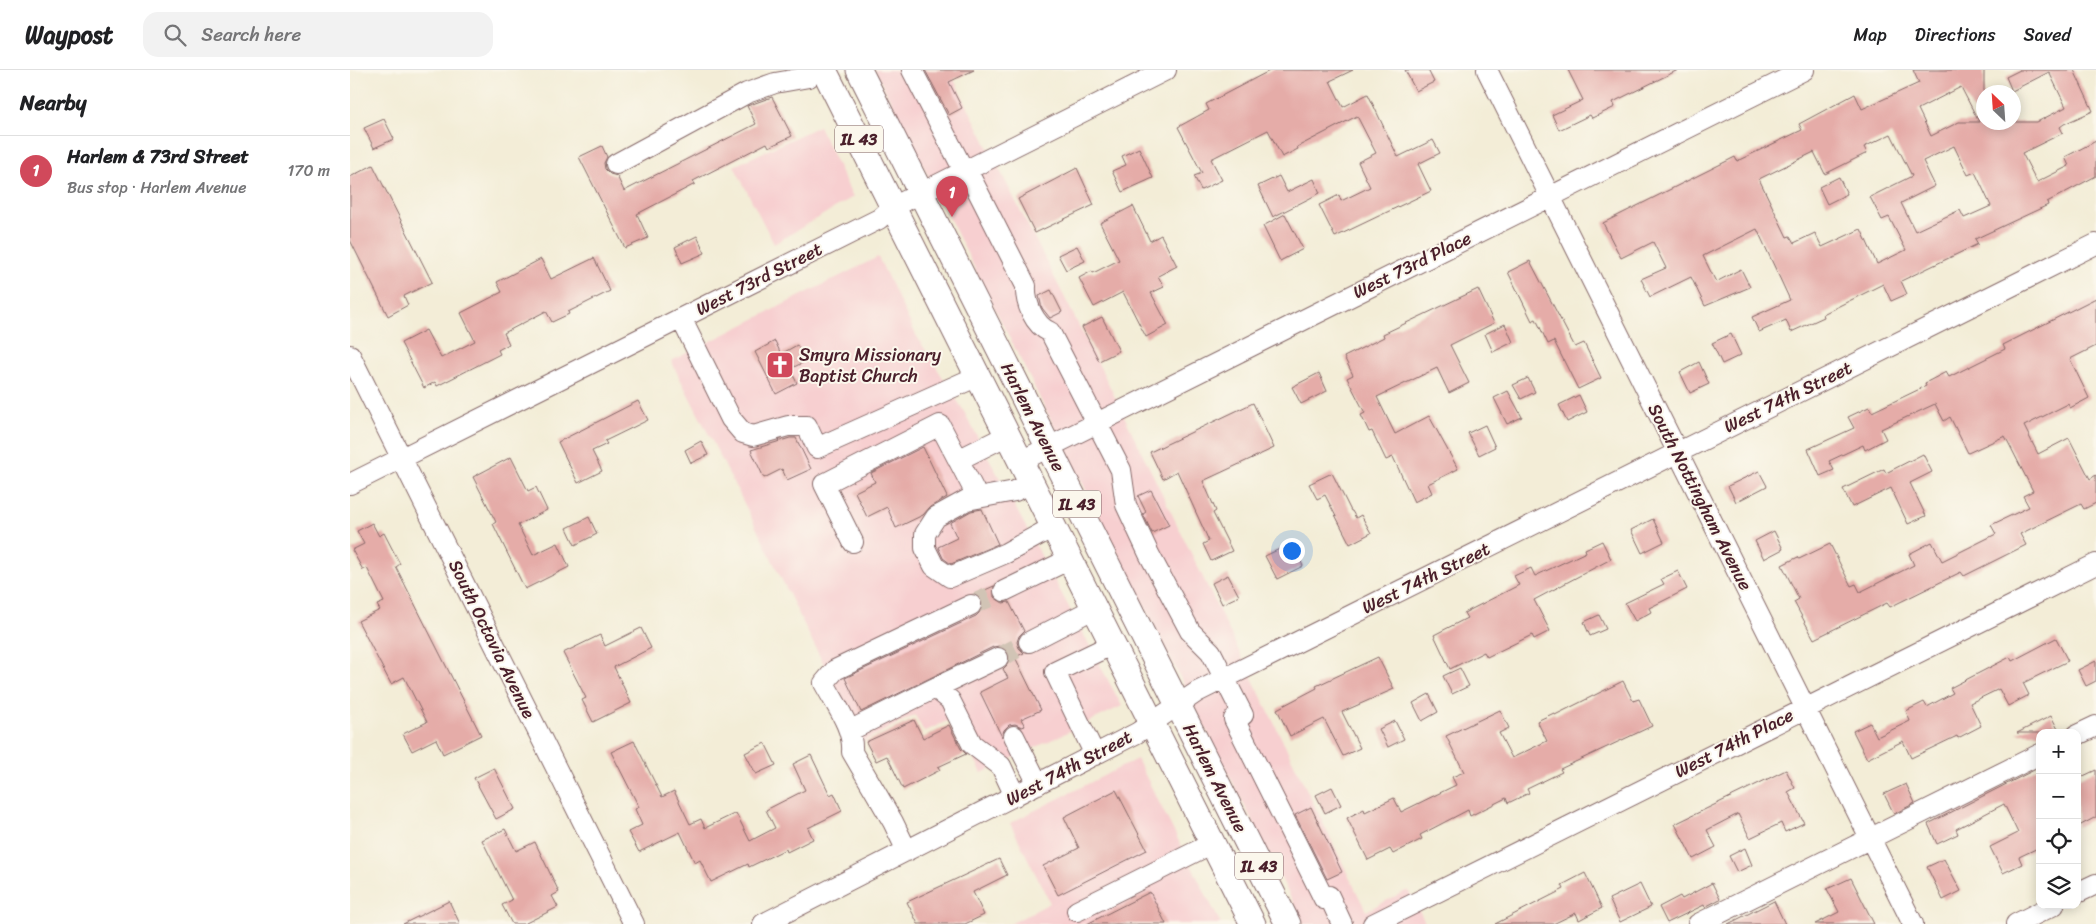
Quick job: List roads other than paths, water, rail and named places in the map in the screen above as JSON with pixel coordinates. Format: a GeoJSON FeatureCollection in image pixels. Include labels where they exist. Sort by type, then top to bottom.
{"type":"FeatureCollection","features":[{"type":"Feature","properties":{"kind":"main road","name":"Harlem Avenue"},"geometry":{"type":"LineString","coordinates":[[824,70],[1253,924]]}},
{"type":"Feature","properties":{"kind":"main road","name":"Harlem Avenue"},"geometry":{"type":"LineString","coordinates":[[859,70],[1288,924]]}},
{"type":"Feature","properties":{"kind":"street"},"geometry":{"type":"LineString","coordinates":[[616,164],[747,93],[775,83],[809,77],[817,70]]}},
{"type":"Feature","properties":{"kind":"street"},"geometry":{"type":"LineString","coordinates":[[912,70],[964,172],[970,176],[1026,286],[1025,297],[1040,327],[1050,332],[1121,470],[1126,504],[1149,554],[1190,631],[1211,652],[1242,715],[1234,719],[1324,899],[1328,896],[1342,924]]}},
{"type":"Feature","properties":{"kind":"street","name":"West 73rd Street"},"geometry":{"type":"LineString","coordinates":[[350,484],[879,219],[893,207],[1166,70]]}},
{"type":"Feature","properties":{"kind":"street","name":"South Nottingham Avenue"},"geometry":{"type":"LineString","coordinates":[[1487,70],[1913,924]]}},
{"type":"Feature","properties":{"kind":"street","name":"West 73rd Place"},"geometry":{"type":"LineString","coordinates":[[1020,461],[1804,70]]}},
{"type":"Feature","properties":{"kind":"street","name":"West 74th Street"},"geometry":{"type":"LineString","coordinates":[[762,924],[1095,755],[1152,723],[1197,692],[1224,678],[2096,244]]}},
{"type":"Feature","properties":{"kind":"street"},"geometry":{"type":"LineString","coordinates":[[681,318],[731,419],[743,433],[753,436],[788,426],[807,426],[817,448],[978,376]]}},
{"type":"Feature","properties":{"kind":"street","name":"South Octavia Avenue"},"geometry":{"type":"LineString","coordinates":[[350,355],[634,924]]}},
{"type":"Feature","properties":{"kind":"street"},"geometry":{"type":"LineString","coordinates":[[853,542],[824,484],[940,425],[974,490]]}},
{"type":"Feature","properties":{"kind":"street"},"geometry":{"type":"LineString","coordinates":[[958,460],[1008,435]]}},
{"type":"Feature","properties":{"kind":"street"},"geometry":{"type":"LineString","coordinates":[[1032,483],[1015,491],[967,500],[936,517],[924,534],[925,548],[934,566],[950,577],[1006,552],[1054,527]]}},
{"type":"Feature","properties":{"kind":"street"},"geometry":{"type":"LineString","coordinates":[[1004,591],[1070,559]]}},
{"type":"Feature","properties":{"kind":"street","name":"West 74th Place"},"geometry":{"type":"LineString","coordinates":[[1373,924],[2096,564]]}},
{"type":"Feature","properties":{"kind":"street"},"geometry":{"type":"LineString","coordinates":[[907,851],[893,822],[852,752],[853,743],[850,731],[824,683],[835,670],[972,605]]}},
{"type":"Feature","properties":{"kind":"street"},"geometry":{"type":"LineString","coordinates":[[1029,642],[1095,608]]}},
{"type":"Feature","properties":{"kind":"street"},"geometry":{"type":"LineString","coordinates":[[1095,755],[1055,672],[1113,644]]}},
{"type":"Feature","properties":{"kind":"street"},"geometry":{"type":"LineString","coordinates":[[850,731],[998,658]]}},
{"type":"Feature","properties":{"kind":"street"},"geometry":{"type":"LineString","coordinates":[[935,688],[950,700],[972,744],[1001,766],[1015,796]]}},
{"type":"Feature","properties":{"kind":"street"},"geometry":{"type":"LineString","coordinates":[[2081,733],[2096,726]]}},
{"type":"Feature","properties":{"kind":"street"},"geometry":{"type":"LineString","coordinates":[[1014,736],[1038,784]]}},
{"type":"Feature","properties":{"kind":"street"},"geometry":{"type":"LineString","coordinates":[[1698,924],[2036,756]]}},
{"type":"Feature","properties":{"kind":"street"},"geometry":{"type":"LineString","coordinates":[[1077,911],[1213,843]]}},
{"type":"Feature","properties":{"kind":"street"},"geometry":{"type":"LineString","coordinates":[[2081,892],[2096,884]]}},
{"type":"Feature","properties":{"kind":"street"},"geometry":{"type":"LineString","coordinates":[[2016,924],[2046,909]]}},
{"type":"Feature","properties":{"kind":"tunnel"},"geometry":{"type":"LineString","coordinates":[[971,605],[1004,591]]}},
{"type":"Feature","properties":{"kind":"tunnel"},"geometry":{"type":"LineString","coordinates":[[998,658],[1029,642]]}},
{"type":"Feature","properties":{"kind":"place","name":"Harlem & 73rd Street"},"geometry":{"type":"Point","coordinates":[952,217]}},
{"type":"Feature","properties":{"kind":"place","name":"Smyra Missionary Baptist Church"},"geometry":{"type":"Point","coordinates":[780,365]}}]}
